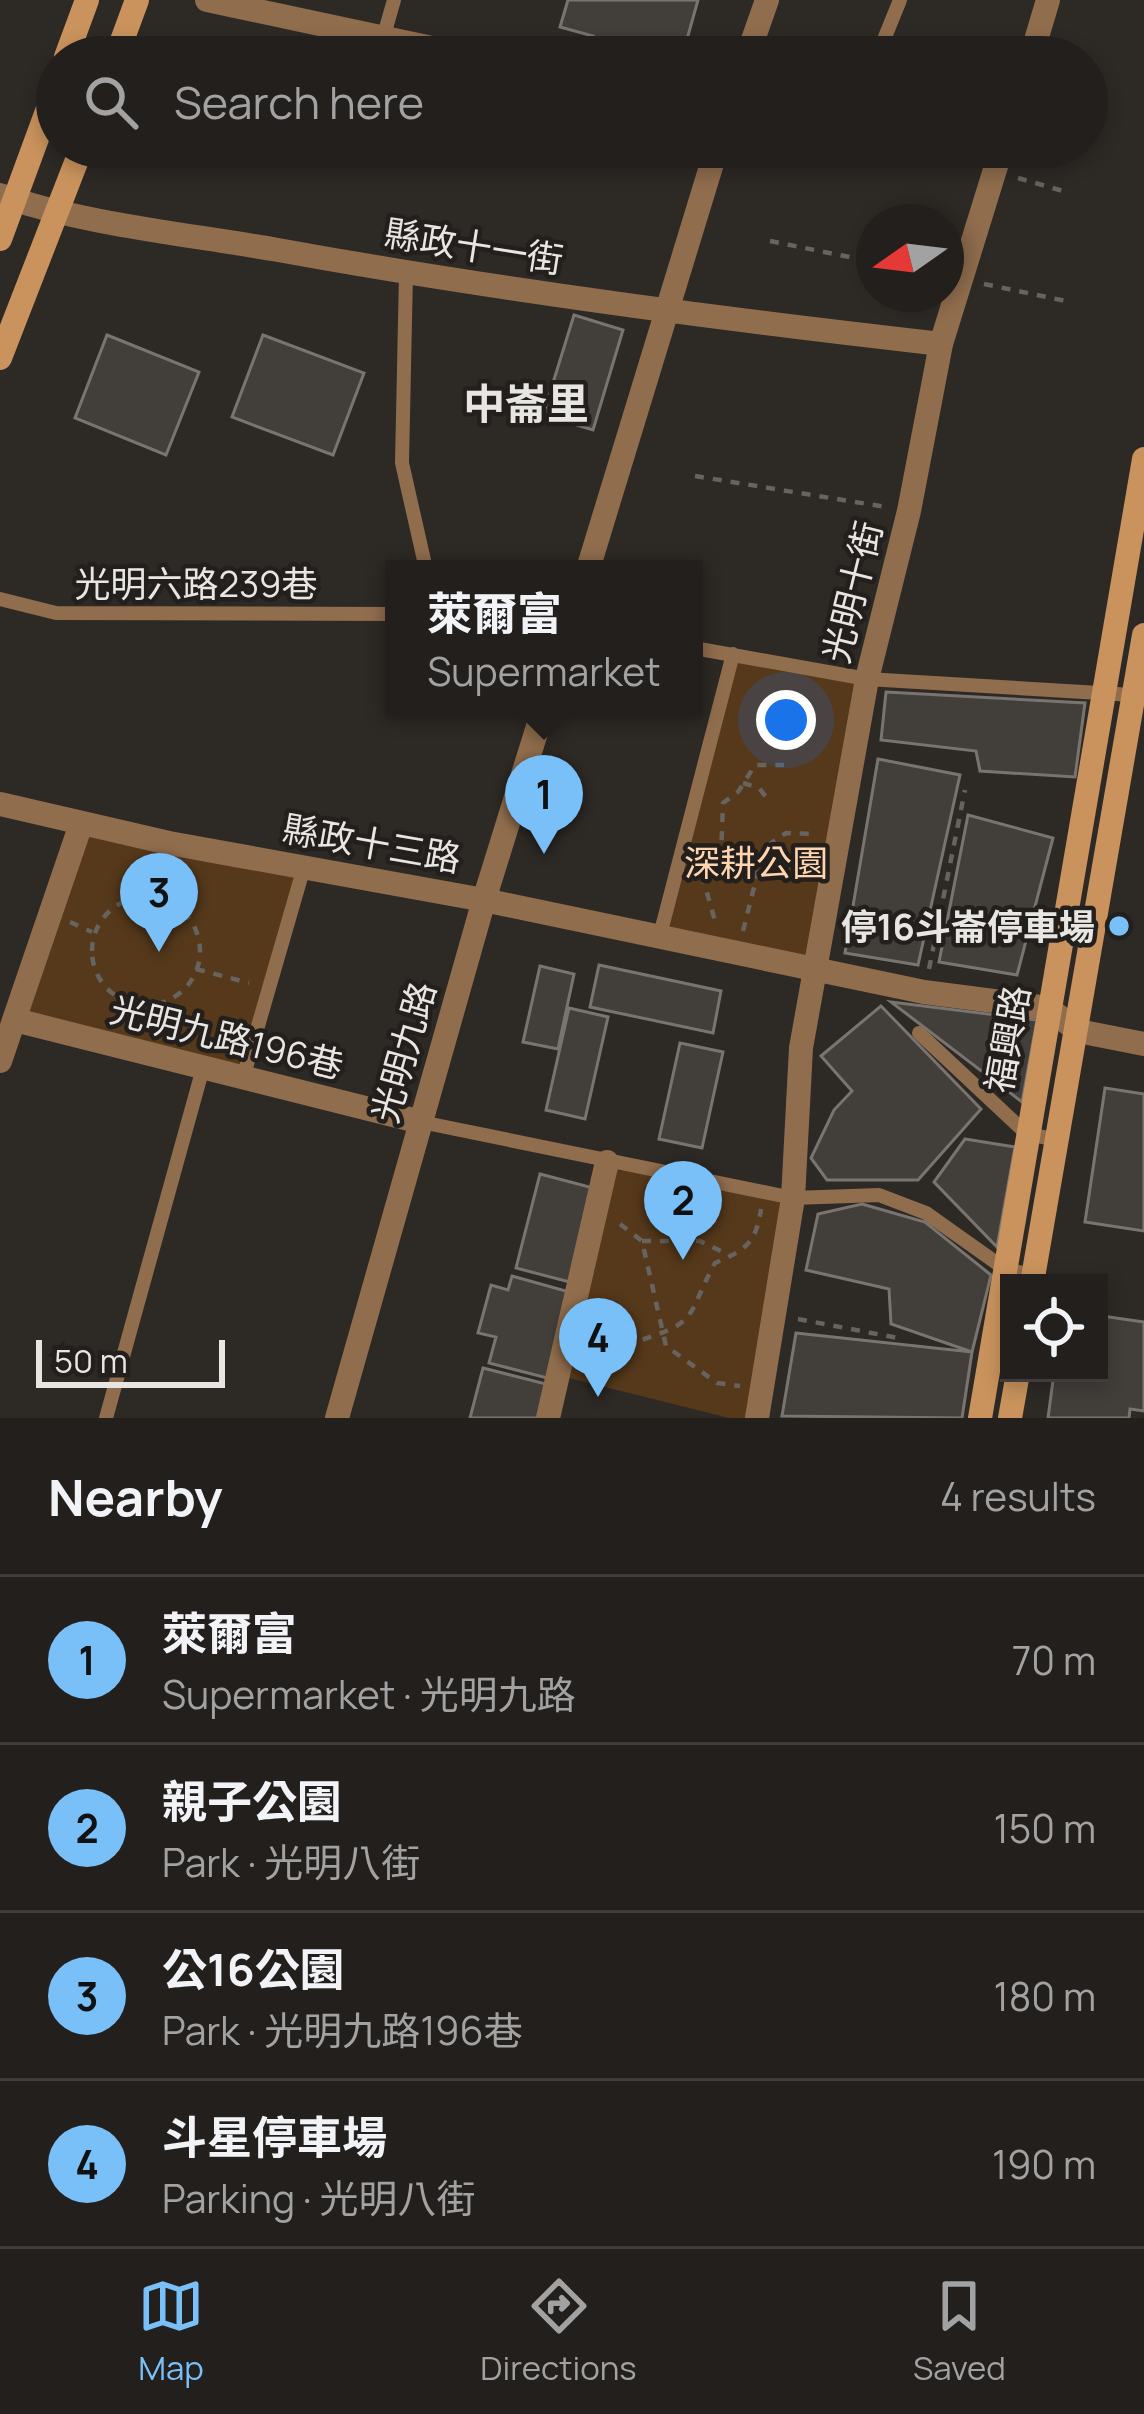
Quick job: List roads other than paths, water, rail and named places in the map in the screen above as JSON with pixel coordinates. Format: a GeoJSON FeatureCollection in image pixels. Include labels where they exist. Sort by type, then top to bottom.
{"type":"FeatureCollection","features":[{"type":"Feature","properties":{"kind":"street"},"geometry":{"type":"LineString","coordinates":[[74,36],[87,0]]}},
{"type":"Feature","properties":{"kind":"street"},"geometry":{"type":"LineString","coordinates":[[124,36],[137,0]]}},
{"type":"Feature","properties":{"kind":"street"},"geometry":{"type":"LineString","coordinates":[[207,0],[387,36]]}},
{"type":"Feature","properties":{"kind":"street"},"geometry":{"type":"LineString","coordinates":[[754,36],[766,0]]}},
{"type":"Feature","properties":{"kind":"street"},"geometry":{"type":"LineString","coordinates":[[1037,36],[1048,0]]}},
{"type":"Feature","properties":{"kind":"street"},"geometry":{"type":"LineString","coordinates":[[0,239],[8,197],[36,132]]}},
{"type":"Feature","properties":{"kind":"street"},"geometry":{"type":"LineString","coordinates":[[0,358],[74,168]]}},
{"type":"Feature","properties":{"kind":"street"},"geometry":{"type":"LineString","coordinates":[[591,560],[712,168]]}},
{"type":"Feature","properties":{"kind":"street","name":"光明十街"},"geometry":{"type":"LineString","coordinates":[[758,1418],[793,1198],[800,1048],[867,679],[909,511],[941,344],[996,168]]}},
{"type":"Feature","properties":{"kind":"street","name":"縣政十一街"},"geometry":{"type":"LineString","coordinates":[[8,197],[406,273],[668,313],[941,344]]}},
{"type":"Feature","properties":{"kind":"street","name":"福興路"},"geometry":{"type":"LineString","coordinates":[[980,1418],[1144,459]]}},
{"type":"Feature","properties":{"kind":"street","name":"福興路"},"geometry":{"type":"LineString","coordinates":[[1034,1274],[1144,635]]}},
{"type":"Feature","properties":{"kind":"street","name":"光明九路"},"geometry":{"type":"LineString","coordinates":[[337,1418],[541,716]]}},
{"type":"Feature","properties":{"kind":"street","name":"縣政十三路"},"geometry":{"type":"LineString","coordinates":[[0,804],[169,843],[484,900],[924,992],[1048,1008]]}},
{"type":"Feature","properties":{"kind":"street"},"geometry":{"type":"LineString","coordinates":[[0,1061],[81,824]]}},
{"type":"Feature","properties":{"kind":"street"},"geometry":{"type":"LineString","coordinates":[[1048,1008],[1078,1031],[1144,1045]]}},
{"type":"Feature","properties":{"kind":"street","name":"光明九路196巷"},"geometry":{"type":"LineString","coordinates":[[15,1020],[421,1122]]}},
{"type":"Feature","properties":{"kind":"street"},"geometry":{"type":"LineString","coordinates":[[548,1418],[607,1162]]}},
{"type":"Feature","properties":{"kind":"street"},"geometry":{"type":"LineString","coordinates":[[1010,1418],[1016,1382]]}},
{"type":"Feature","properties":{"kind":"lane"},"geometry":{"type":"LineString","coordinates":[[383,35],[394,0]]}},
{"type":"Feature","properties":{"kind":"lane"},"geometry":{"type":"LineString","coordinates":[[885,36],[900,0]]}},
{"type":"Feature","properties":{"kind":"lane"},"geometry":{"type":"LineString","coordinates":[[406,273],[402,464],[424,560]]}},
{"type":"Feature","properties":{"kind":"lane","name":"光明六路239巷"},"geometry":{"type":"LineString","coordinates":[[0,599],[56,613],[385,614]]}},
{"type":"Feature","properties":{"kind":"lane"},"geometry":{"type":"LineString","coordinates":[[703,649],[867,679],[1133,695]]}},
{"type":"Feature","properties":{"kind":"lane"},"geometry":{"type":"LineString","coordinates":[[660,935],[733,654]]}},
{"type":"Feature","properties":{"kind":"lane"},"geometry":{"type":"LineString","coordinates":[[243,1078],[304,867]]}},
{"type":"Feature","properties":{"kind":"lane"},"geometry":{"type":"LineString","coordinates":[[920,1033],[1027,1134],[1059,1140]]}},
{"type":"Feature","properties":{"kind":"lane"},"geometry":{"type":"LineString","coordinates":[[106,1418],[203,1068]]}},
{"type":"Feature","properties":{"kind":"lane"},"geometry":{"type":"LineString","coordinates":[[421,1122],[793,1198],[846,1192],[907,1204],[1019,1274]]}},
{"type":"Feature","properties":{"kind":"place","name":"萊爾富"},"geometry":{"type":"Point","coordinates":[544,854]}},
{"type":"Feature","properties":{"kind":"place","name":"停16斗崙停車場"},"geometry":{"type":"Point","coordinates":[1119,926]}},
{"type":"Feature","properties":{"kind":"place","name":"公16公園"},"geometry":{"type":"Point","coordinates":[159,952]}},
{"type":"Feature","properties":{"kind":"place","name":"親子公園"},"geometry":{"type":"Point","coordinates":[683,1260]}},
{"type":"Feature","properties":{"kind":"place","name":"斗星停車場"},"geometry":{"type":"Point","coordinates":[598,1397]}},
{"type":"Feature","properties":{"kind":"district","name":"中崙里"},"geometry":{"type":"Point","coordinates":[526,403]}},
{"type":"Feature","properties":{"kind":"park label","name":"深耕公園"},"geometry":{"type":"Point","coordinates":[756,862]}}]}
